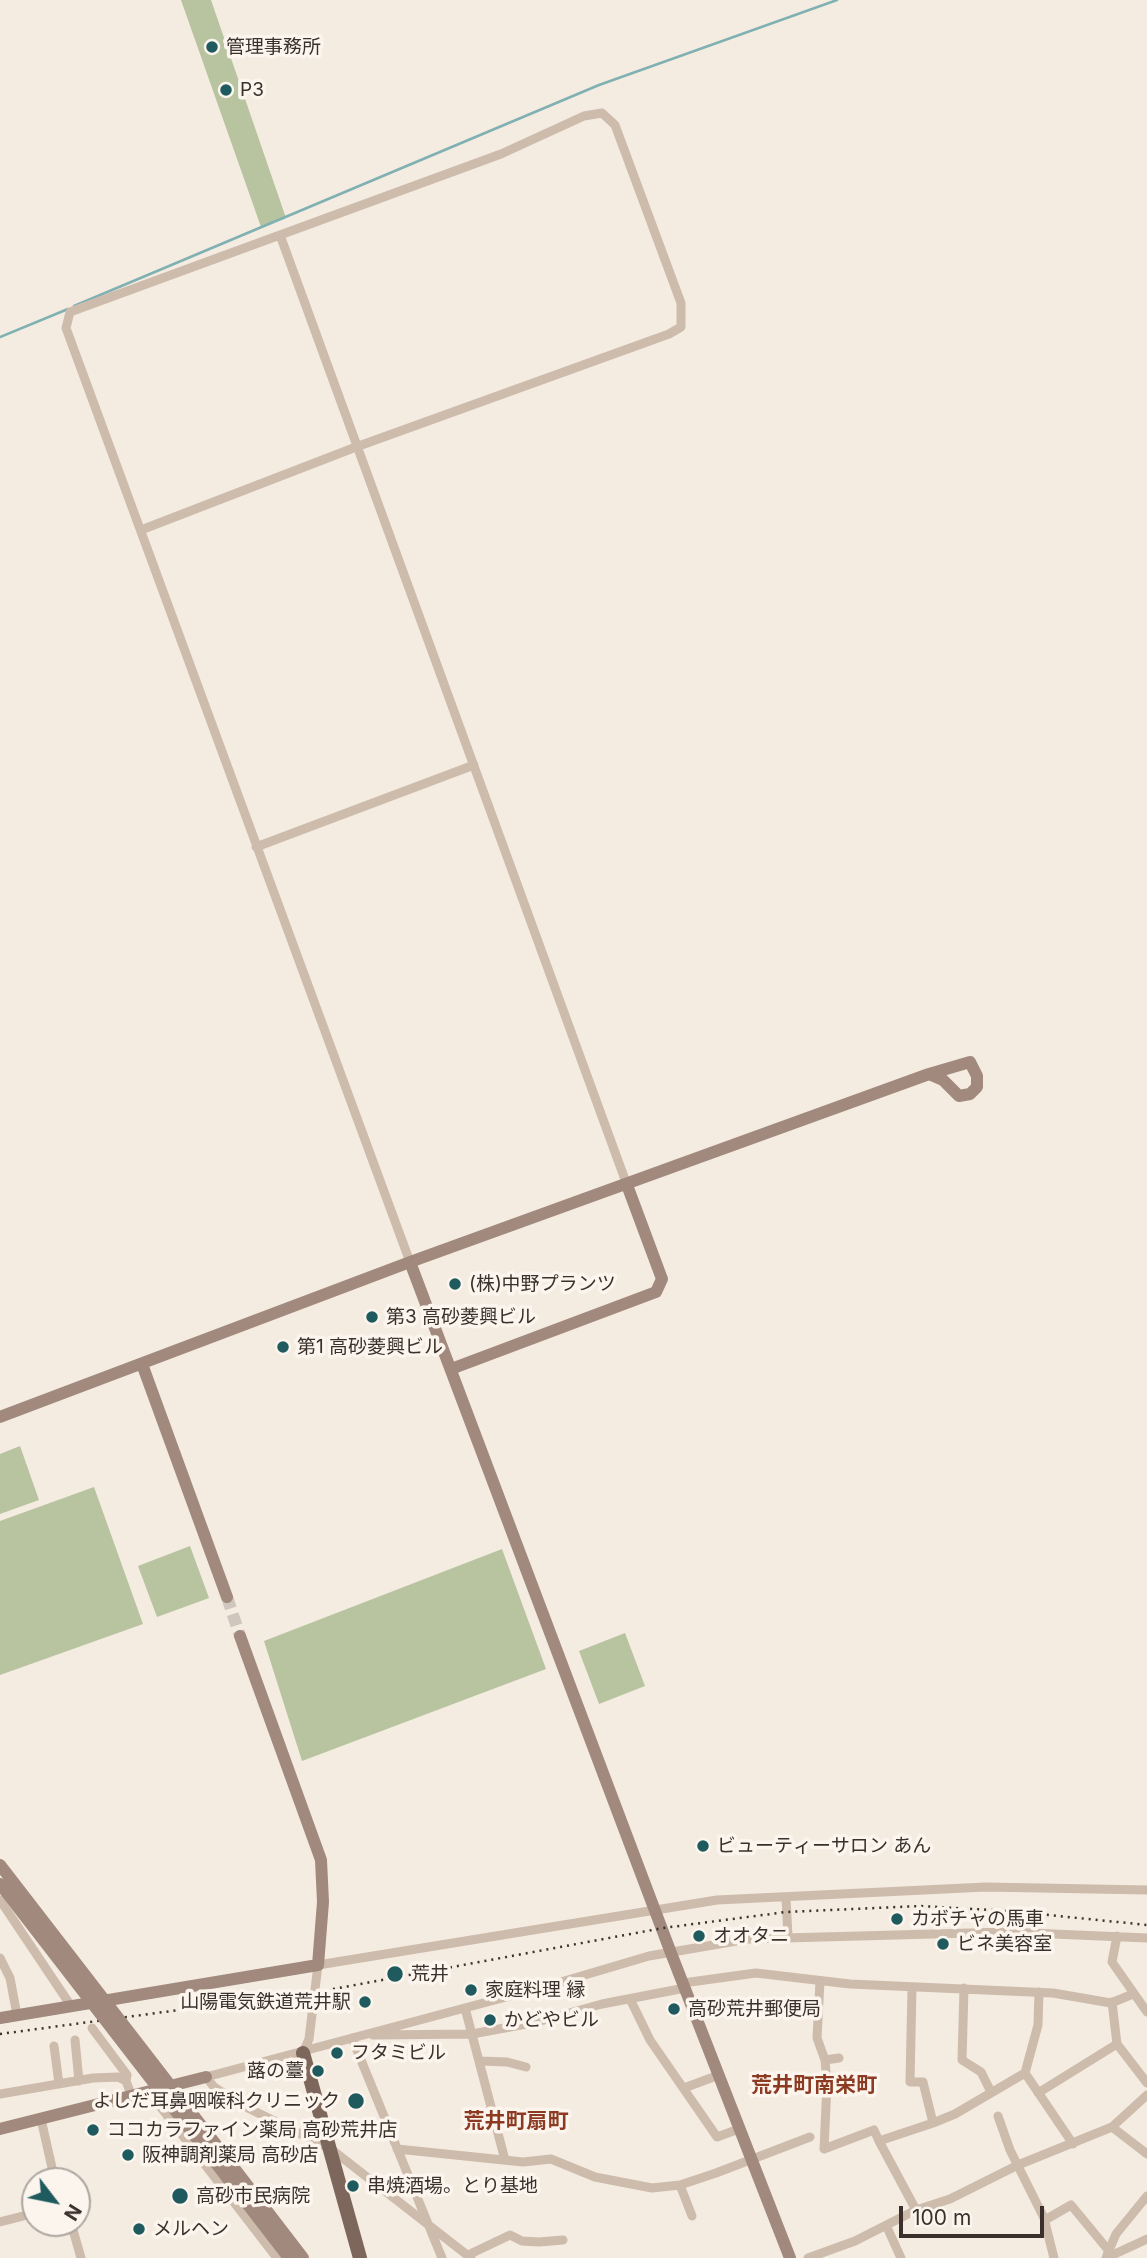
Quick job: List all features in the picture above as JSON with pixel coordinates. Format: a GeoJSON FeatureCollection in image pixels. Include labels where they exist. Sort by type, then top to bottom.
{"type":"FeatureCollection","features":[{"type":"Feature","properties":{"kind":"main road"},"geometry":{"type":"LineString","coordinates":[[303,2053],[360,2258]]}},
{"type":"Feature","properties":{"kind":"street"},"geometry":{"type":"LineString","coordinates":[[141,530],[356,447],[669,334],[681,327],[681,303],[615,125],[602,113],[584,116],[501,154],[70,312],[66,328],[410,1262],[671,1953],[790,2258]]}},
{"type":"Feature","properties":{"kind":"street"},"geometry":{"type":"LineString","coordinates":[[280,235],[662,1279],[656,1292],[451,1369]]}},
{"type":"Feature","properties":{"kind":"street"},"geometry":{"type":"LineString","coordinates":[[256,847],[474,765]]}},
{"type":"Feature","properties":{"kind":"street"},"geometry":{"type":"LineString","coordinates":[[0,1417],[410,1262],[929,1074],[970,1062],[977,1076],[977,1087],[970,1094],[959,1096],[943,1080],[929,1074]]}},
{"type":"Feature","properties":{"kind":"street"},"geometry":{"type":"LineString","coordinates":[[142,1364],[227,1597]]}},
{"type":"Feature","properties":{"kind":"street"},"geometry":{"type":"LineString","coordinates":[[240,1636],[321,1860],[323,1902],[318,1965],[309,2039],[303,2053]]}},
{"type":"Feature","properties":{"kind":"street"},"geometry":{"type":"LineString","coordinates":[[0,1865],[219,2159],[289,2258]]}},
{"type":"Feature","properties":{"kind":"street"},"geometry":{"type":"LineString","coordinates":[[0,1884],[219,2159],[303,2258]]}},
{"type":"Feature","properties":{"kind":"street"},"geometry":{"type":"LineString","coordinates":[[0,2018],[718,1900],[786,1899],[986,1886],[1147,1890]]}},
{"type":"Feature","properties":{"kind":"street"},"geometry":{"type":"LineString","coordinates":[[786,1899],[788,1937]]}},
{"type":"Feature","properties":{"kind":"street"},"geometry":{"type":"LineString","coordinates":[[1,1904],[71,2006]]}},
{"type":"Feature","properties":{"kind":"street"},"geometry":{"type":"LineString","coordinates":[[0,2129],[303,2053],[649,1956],[748,1939],[1007,1932],[1147,1938]]}},
{"type":"Feature","properties":{"kind":"street"},"geometry":{"type":"LineString","coordinates":[[1118,1936],[1112,1962],[1147,2012]]}},
{"type":"Feature","properties":{"kind":"street"},"geometry":{"type":"LineString","coordinates":[[0,1958],[17,2015]]}},
{"type":"Feature","properties":{"kind":"street"},"geometry":{"type":"LineString","coordinates":[[366,2034],[472,2034],[516,2027],[684,1986],[756,1973],[820,1981],[1039,1992],[1112,2003],[1133,1994]]}},
{"type":"Feature","properties":{"kind":"street"},"geometry":{"type":"LineString","coordinates":[[820,1981],[817,2038],[825,2060],[824,2149],[874,2130],[916,2210]]}},
{"type":"Feature","properties":{"kind":"street"},"geometry":{"type":"LineString","coordinates":[[912,1987],[910,2082],[923,2082],[933,2123]]}},
{"type":"Feature","properties":{"kind":"street"},"geometry":{"type":"LineString","coordinates":[[964,1988],[962,2060],[981,2072],[991,2092]]}},
{"type":"Feature","properties":{"kind":"street"},"geometry":{"type":"LineString","coordinates":[[1039,1992],[1038,2025],[1026,2073],[1073,2144]]}},
{"type":"Feature","properties":{"kind":"street"},"geometry":{"type":"LineString","coordinates":[[630,1998],[639,2023],[717,2137],[740,2129]]}},
{"type":"Feature","properties":{"kind":"street"},"geometry":{"type":"LineString","coordinates":[[1112,2003],[1117,2044],[1147,2083]]}},
{"type":"Feature","properties":{"kind":"street"},"geometry":{"type":"LineString","coordinates":[[465,2008],[505,2160]]}},
{"type":"Feature","properties":{"kind":"street"},"geometry":{"type":"LineString","coordinates":[[92,2028],[127,2075],[125,2081]]}},
{"type":"Feature","properties":{"kind":"street"},"geometry":{"type":"LineString","coordinates":[[352,2038],[442,2258]]}},
{"type":"Feature","properties":{"kind":"street"},"geometry":{"type":"LineString","coordinates":[[75,2040],[79,2081]]}},
{"type":"Feature","properties":{"kind":"street"},"geometry":{"type":"LineString","coordinates":[[1038,2093],[1117,2044]]}},
{"type":"Feature","properties":{"kind":"street"},"geometry":{"type":"LineString","coordinates":[[54,2046],[60,2084]]}},
{"type":"Feature","properties":{"kind":"street"},"geometry":{"type":"LineString","coordinates":[[825,2060],[839,2058]]}},
{"type":"Feature","properties":{"kind":"street"},"geometry":{"type":"LineString","coordinates":[[479,2061],[507,2062],[526,2067]]}},
{"type":"Feature","properties":{"kind":"street"},"geometry":{"type":"LineString","coordinates":[[879,2141],[933,2123],[1026,2073]]}},
{"type":"Feature","properties":{"kind":"street"},"geometry":{"type":"LineString","coordinates":[[684,2088],[719,2075]]}},
{"type":"Feature","properties":{"kind":"street"},"geometry":{"type":"LineString","coordinates":[[0,2094],[118,2077],[125,2081],[132,2097]]}},
{"type":"Feature","properties":{"kind":"street"},"geometry":{"type":"LineString","coordinates":[[206,2077],[214,2087],[246,2107],[331,2149],[469,2257],[510,2235],[522,2241],[563,2239]]}},
{"type":"Feature","properties":{"kind":"street"},"geometry":{"type":"LineString","coordinates":[[149,2092],[277,2258]]}},
{"type":"Feature","properties":{"kind":"street"},"geometry":{"type":"LineString","coordinates":[[808,2258],[916,2210],[993,2180],[1018,2165],[1112,2127],[1147,2095]]}},
{"type":"Feature","properties":{"kind":"street"},"geometry":{"type":"LineString","coordinates":[[998,2116],[1045,2220],[1054,2258]]}},
{"type":"Feature","properties":{"kind":"street"},"geometry":{"type":"LineString","coordinates":[[41,2119],[52,2167]]}},
{"type":"Feature","properties":{"kind":"street"},"geometry":{"type":"LineString","coordinates":[[1112,2127],[1147,2154]]}},
{"type":"Feature","properties":{"kind":"street"},"geometry":{"type":"LineString","coordinates":[[397,2149],[505,2160],[551,2159],[621,2185],[652,2188],[680,2185],[810,2137]]}},
{"type":"Feature","properties":{"kind":"street"},"geometry":{"type":"LineString","coordinates":[[680,2185],[692,2216]]}},
{"type":"Feature","properties":{"kind":"street"},"geometry":{"type":"LineString","coordinates":[[1107,2255],[1130,2213],[1147,2196]]}},
{"type":"Feature","properties":{"kind":"street"},"geometry":{"type":"LineString","coordinates":[[1045,2220],[1072,2205],[1107,2255]]}},
{"type":"Feature","properties":{"kind":"street"},"geometry":{"type":"LineString","coordinates":[[0,2222],[21,2217]]}},
{"type":"Feature","properties":{"kind":"street"},"geometry":{"type":"LineString","coordinates":[[886,2225],[901,2258]]}},
{"type":"Feature","properties":{"kind":"street"},"geometry":{"type":"LineString","coordinates":[[75,2237],[81,2258]]}},
{"type":"Feature","properties":{"kind":"street"},"geometry":{"type":"LineString","coordinates":[[1107,2255],[1147,2239]]}},
{"type":"Feature","properties":{"kind":"green space"},"geometry":{"type":"Polygon","coordinates":[[[181,0],[211,0],[286,218],[261,227],[181,0]]]}},
{"type":"Feature","properties":{"kind":"green space"},"geometry":{"type":"Polygon","coordinates":[[[20,1446],[39,1500],[0,1514],[0,1454],[20,1446]]]}},
{"type":"Feature","properties":{"kind":"green space"},"geometry":{"type":"Polygon","coordinates":[[[94,1487],[143,1624],[0,1675],[0,1521],[94,1487]]]}},
{"type":"Feature","properties":{"kind":"green space"},"geometry":{"type":"Polygon","coordinates":[[[190,1546],[209,1598],[157,1617],[138,1566],[190,1546]]]}},
{"type":"Feature","properties":{"kind":"green space"},"geometry":{"type":"Polygon","coordinates":[[[502,1549],[546,1669],[302,1761],[264,1641],[502,1549]]]}},
{"type":"Feature","properties":{"kind":"green space"},"geometry":{"type":"Polygon","coordinates":[[[625,1633],[645,1686],[599,1704],[579,1651],[625,1633]]]}},
{"type":"Feature","properties":{"kind":"waterway"},"geometry":{"type":"LineString","coordinates":[[74,306],[599,85],[837,0]]}},
{"type":"Feature","properties":{"kind":"waterway"},"geometry":{"type":"LineString","coordinates":[[0,337],[68,309]]}},
{"type":"Feature","properties":{"kind":"tunnel"},"geometry":{"type":"LineString","coordinates":[[227,1597],[240,1636]]}},
{"type":"Feature","properties":{"kind":"railway"},"geometry":{"type":"LineString","coordinates":[[0,2034],[328,1990],[663,1928],[786,1912],[920,1906],[1009,1911],[1147,1925]]}},
{"type":"Feature","properties":{"kind":"place","name":"管理事務所"},"geometry":{"type":"Point","coordinates":[212,47]}},
{"type":"Feature","properties":{"kind":"place","name":"P3"},"geometry":{"type":"Point","coordinates":[226,90]}},
{"type":"Feature","properties":{"kind":"place","name":"(株)中野プランツ"},"geometry":{"type":"Point","coordinates":[455,1284]}},
{"type":"Feature","properties":{"kind":"place","name":"第3 高砂菱興ビル"},"geometry":{"type":"Point","coordinates":[372,1317]}},
{"type":"Feature","properties":{"kind":"place","name":"第1 高砂菱興ビル"},"geometry":{"type":"Point","coordinates":[283,1347]}},
{"type":"Feature","properties":{"kind":"place","name":"ビューティーサロン あん"},"geometry":{"type":"Point","coordinates":[703,1846]}},
{"type":"Feature","properties":{"kind":"place","name":"カボチャの馬車"},"geometry":{"type":"Point","coordinates":[897,1919]}},
{"type":"Feature","properties":{"kind":"place","name":"オオタニ"},"geometry":{"type":"Point","coordinates":[699,1936]}},
{"type":"Feature","properties":{"kind":"place","name":"ビネ美容室"},"geometry":{"type":"Point","coordinates":[943,1944]}},
{"type":"Feature","properties":{"kind":"place","name":"荒井"},"geometry":{"type":"Point","coordinates":[395,1974]}},
{"type":"Feature","properties":{"kind":"place","name":"家庭料理 縁"},"geometry":{"type":"Point","coordinates":[471,1990]}},
{"type":"Feature","properties":{"kind":"place","name":"山陽電気鉄道荒井駅"},"geometry":{"type":"Point","coordinates":[365,2002]}},
{"type":"Feature","properties":{"kind":"place","name":"高砂荒井郵便局"},"geometry":{"type":"Point","coordinates":[674,2009]}},
{"type":"Feature","properties":{"kind":"place","name":"かどやビル"},"geometry":{"type":"Point","coordinates":[490,2020]}},
{"type":"Feature","properties":{"kind":"place","name":"フタミビル"},"geometry":{"type":"Point","coordinates":[337,2053]}},
{"type":"Feature","properties":{"kind":"place","name":"蕗の薹"},"geometry":{"type":"Point","coordinates":[318,2071]}},
{"type":"Feature","properties":{"kind":"place","name":"よしだ耳鼻咽喉科クリニック"},"geometry":{"type":"Point","coordinates":[356,2101]}},
{"type":"Feature","properties":{"kind":"place","name":"ココカラファイン薬局 高砂荒井店"},"geometry":{"type":"Point","coordinates":[93,2130]}},
{"type":"Feature","properties":{"kind":"place","name":"阪神調剤薬局 高砂店"},"geometry":{"type":"Point","coordinates":[128,2155]}},
{"type":"Feature","properties":{"kind":"place","name":"串焼酒場。とり基地"},"geometry":{"type":"Point","coordinates":[353,2186]}},
{"type":"Feature","properties":{"kind":"place","name":"高砂市民病院"},"geometry":{"type":"Point","coordinates":[180,2196]}},
{"type":"Feature","properties":{"kind":"place","name":"メルヘン"},"geometry":{"type":"Point","coordinates":[139,2229]}},
{"type":"Feature","properties":{"kind":"district","name":"荒井町南栄町"},"geometry":{"type":"Point","coordinates":[814,2086]}},
{"type":"Feature","properties":{"kind":"district","name":"荒井町扇町"},"geometry":{"type":"Point","coordinates":[516,2122]}}]}
